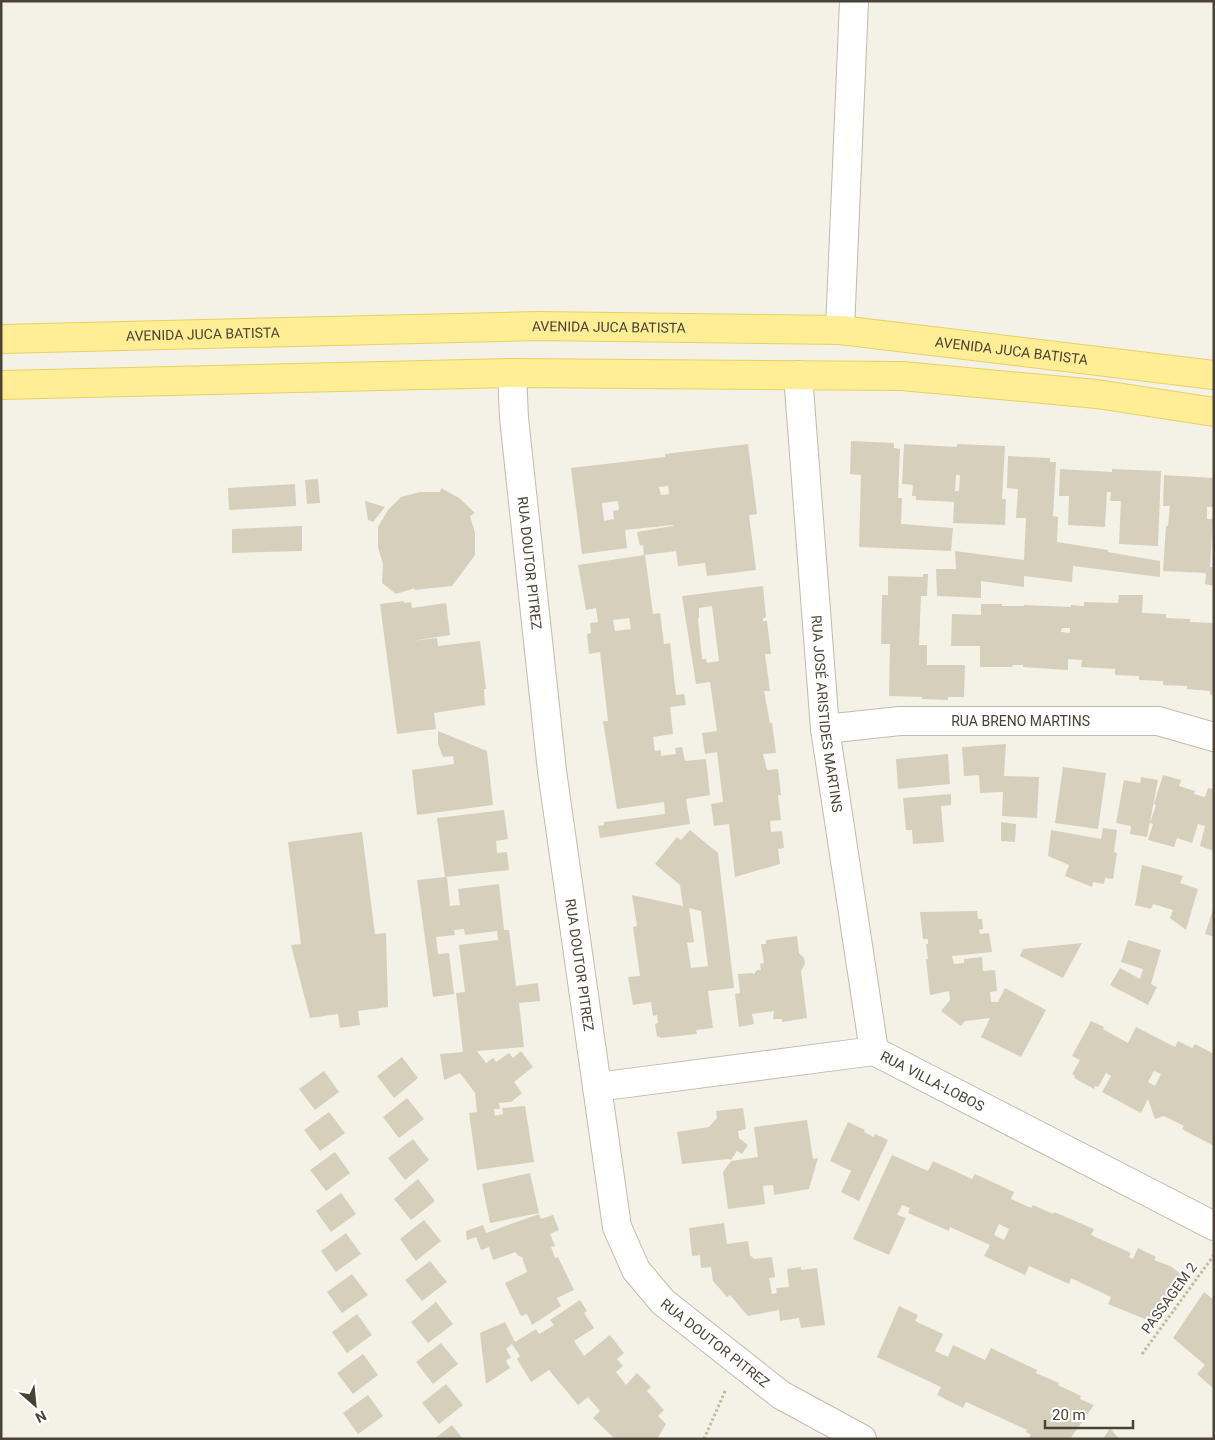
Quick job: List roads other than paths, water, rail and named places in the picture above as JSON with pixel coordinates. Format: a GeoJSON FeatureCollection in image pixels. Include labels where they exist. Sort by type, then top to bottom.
{"type":"FeatureCollection","features":[{"type":"Feature","properties":{"kind":"main road","name":"AVENIDA JUCA BATISTA"},"geometry":{"type":"LineString","coordinates":[[1,339],[538,326],[840,330],[1214,375]]}},
{"type":"Feature","properties":{"kind":"main road"},"geometry":{"type":"LineString","coordinates":[[1,385],[512,373],[902,376],[1097,394],[1214,412]]}},
{"type":"Feature","properties":{"kind":"street"},"geometry":{"type":"LineString","coordinates":[[840,330],[854,1]]}},
{"type":"Feature","properties":{"kind":"street","name":"RUA DOUTOR PITREZ"},"geometry":{"type":"LineString","coordinates":[[512,373],[514,418],[552,771],[617,1227],[636,1270],[663,1302],[781,1395],[862,1439]]}},
{"type":"Feature","properties":{"kind":"street","name":"RUA JOSÉ ARISTIDES MARTINS"},"geometry":{"type":"LineString","coordinates":[[798,375],[826,729],[874,1051]]}},
{"type":"Feature","properties":{"kind":"street","name":"RUA BRENO MARTINS"},"geometry":{"type":"LineString","coordinates":[[826,729],[900,721],[1158,721],[1214,737]]}},
{"type":"Feature","properties":{"kind":"street","name":"RUA VILLA-LOBOS"},"geometry":{"type":"LineString","coordinates":[[597,1088],[874,1051],[1214,1226]]}}]}
